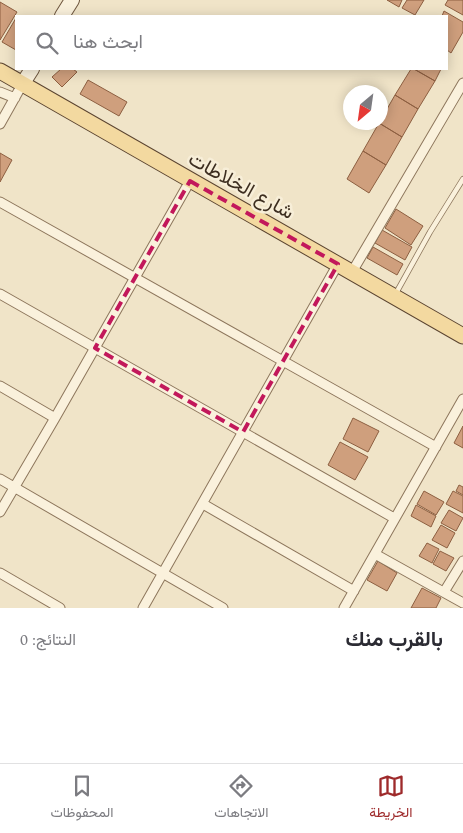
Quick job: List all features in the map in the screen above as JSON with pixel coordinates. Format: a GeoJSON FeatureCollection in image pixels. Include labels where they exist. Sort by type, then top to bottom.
{"type":"FeatureCollection","features":[{"type":"Feature","properties":{"kind":"main road","name":"شارع الخلاطات"},"geometry":{"type":"LineString","coordinates":[[0,70],[463,336]]}},
{"type":"Feature","properties":{"kind":"street"},"geometry":{"type":"LineString","coordinates":[[63,15],[72,0]]}},
{"type":"Feature","properties":{"kind":"street"},"geometry":{"type":"LineString","coordinates":[[0,124],[31,70]]}},
{"type":"Feature","properties":{"kind":"street"},"geometry":{"type":"LineString","coordinates":[[352,272],[463,83]]}},
{"type":"Feature","properties":{"kind":"street"},"geometry":{"type":"LineString","coordinates":[[0,92],[15,98]]}},
{"type":"Feature","properties":{"kind":"street"},"geometry":{"type":"LineString","coordinates":[[0,512],[190,180]]}},
{"type":"Feature","properties":{"kind":"street"},"geometry":{"type":"LineString","coordinates":[[0,202],[436,447]]}},
{"type":"Feature","properties":{"kind":"street"},"geometry":{"type":"LineString","coordinates":[[143,608],[338,264]]}},
{"type":"Feature","properties":{"kind":"street"},"geometry":{"type":"LineString","coordinates":[[0,294],[394,518]]}},
{"type":"Feature","properties":{"kind":"street"},"geometry":{"type":"LineString","coordinates":[[0,386],[55,418]]}},
{"type":"Feature","properties":{"kind":"street"},"geometry":{"type":"LineString","coordinates":[[344,608],[463,399]]}},
{"type":"Feature","properties":{"kind":"street"},"geometry":{"type":"LineString","coordinates":[[0,479],[223,608]]}},
{"type":"Feature","properties":{"kind":"street"},"geometry":{"type":"LineString","coordinates":[[203,504],[354,591]]}},
{"type":"Feature","properties":{"kind":"street"},"geometry":{"type":"LineString","coordinates":[[375,554],[463,603]]}},
{"type":"Feature","properties":{"kind":"street"},"geometry":{"type":"LineString","coordinates":[[444,592],[463,561]]}},
{"type":"Feature","properties":{"kind":"street"},"geometry":{"type":"LineString","coordinates":[[0,573],[60,608]]}},
{"type":"Feature","properties":{"kind":"lane"},"geometry":{"type":"LineString","coordinates":[[394,296],[430,232],[463,179]]}},
{"type":"Feature","properties":{"kind":"highlighted area"},"geometry":{"type":"Polygon","coordinates":[[[190,181],[338,264],[243,432],[95,348],[190,181]]]}},
{"type":"Feature","properties":{"kind":"building"},"geometry":{"type":"Polygon","coordinates":[[[387,0],[402,0],[399,7],[387,0]]]}},
{"type":"Feature","properties":{"kind":"building"},"geometry":{"type":"Polygon","coordinates":[[[407,0],[424,0],[415,15],[402,8],[407,0]]]}},
{"type":"Feature","properties":{"kind":"building"},"geometry":{"type":"Polygon","coordinates":[[[448,0],[463,0],[463,15],[445,5],[448,0]]]}},
{"type":"Feature","properties":{"kind":"building"},"geometry":{"type":"Polygon","coordinates":[[[0,2],[17,12],[0,40],[0,2]]]}},
{"type":"Feature","properties":{"kind":"building"},"geometry":{"type":"Polygon","coordinates":[[[444,11],[463,22],[463,32],[451,53],[448,51],[448,15],[442,15],[444,11]]]}},
{"type":"Feature","properties":{"kind":"building"},"geometry":{"type":"Polygon","coordinates":[[[15,20],[15,49],[2,42],[15,20]]]}},
{"type":"Feature","properties":{"kind":"building"},"geometry":{"type":"Polygon","coordinates":[[[60,70],[74,70],[77,72],[62,87],[52,77],[60,70]]]}},
{"type":"Feature","properties":{"kind":"building"},"geometry":{"type":"Polygon","coordinates":[[[410,70],[416,70],[435,81],[418,109],[395,95],[410,70]]]}},
{"type":"Feature","properties":{"kind":"building"},"geometry":{"type":"Polygon","coordinates":[[[416,70],[440,70],[435,81],[416,70]]]}},
{"type":"Feature","properties":{"kind":"building"},"geometry":{"type":"Polygon","coordinates":[[[88,80],[127,102],[119,116],[80,94],[88,80]]]}},
{"type":"Feature","properties":{"kind":"building"},"geometry":{"type":"Polygon","coordinates":[[[395,95],[418,109],[402,137],[388,128],[388,107],[395,95]]]}},
{"type":"Feature","properties":{"kind":"building"},"geometry":{"type":"Polygon","coordinates":[[[388,128],[402,137],[386,165],[363,151],[375,130],[388,130],[388,128]]]}},
{"type":"Feature","properties":{"kind":"building"},"geometry":{"type":"Polygon","coordinates":[[[363,151],[386,165],[369,193],[347,179],[363,151]]]}},
{"type":"Feature","properties":{"kind":"building"},"geometry":{"type":"Polygon","coordinates":[[[0,153],[12,160],[0,182],[0,153]]]}},
{"type":"Feature","properties":{"kind":"building"},"geometry":{"type":"Polygon","coordinates":[[[396,209],[423,226],[411,245],[385,228],[396,209]]]}},
{"type":"Feature","properties":{"kind":"building"},"geometry":{"type":"Polygon","coordinates":[[[382,230],[412,247],[405,260],[375,243],[382,230]]]}},
{"type":"Feature","properties":{"kind":"building"},"geometry":{"type":"Polygon","coordinates":[[[373,247],[403,264],[397,275],[367,258],[373,247]]]}},
{"type":"Feature","properties":{"kind":"building"},"geometry":{"type":"Polygon","coordinates":[[[353,418],[379,431],[368,452],[343,439],[353,418]]]}},
{"type":"Feature","properties":{"kind":"building"},"geometry":{"type":"Polygon","coordinates":[[[463,426],[463,448],[454,443],[463,426]]]}},
{"type":"Feature","properties":{"kind":"building"},"geometry":{"type":"Polygon","coordinates":[[[340,442],[368,457],[355,480],[328,465],[340,442]]]}},
{"type":"Feature","properties":{"kind":"building"},"geometry":{"type":"Polygon","coordinates":[[[459,485],[463,487],[463,495],[456,491],[459,485]]]}},
{"type":"Feature","properties":{"kind":"building"},"geometry":{"type":"Polygon","coordinates":[[[424,491],[444,502],[436,515],[417,504],[424,491]]]}},
{"type":"Feature","properties":{"kind":"building"},"geometry":{"type":"Polygon","coordinates":[[[453,491],[463,496],[463,513],[446,504],[453,491]]]}},
{"type":"Feature","properties":{"kind":"building"},"geometry":{"type":"Polygon","coordinates":[[[416,505],[436,516],[431,527],[411,516],[416,505]]]}},
{"type":"Feature","properties":{"kind":"building"},"geometry":{"type":"Polygon","coordinates":[[[449,510],[463,518],[456,531],[441,523],[449,510]]]}},
{"type":"Feature","properties":{"kind":"building"},"geometry":{"type":"Polygon","coordinates":[[[441,525],[455,533],[447,548],[432,540],[441,525]]]}},
{"type":"Feature","properties":{"kind":"building"},"geometry":{"type":"Polygon","coordinates":[[[427,543],[439,549],[432,563],[419,556],[427,543]]]}},
{"type":"Feature","properties":{"kind":"building"},"geometry":{"type":"Polygon","coordinates":[[[440,551],[454,558],[446,571],[433,564],[440,551]]]}},
{"type":"Feature","properties":{"kind":"building"},"geometry":{"type":"Polygon","coordinates":[[[378,561],[397,573],[387,591],[367,580],[378,561]]]}},
{"type":"Feature","properties":{"kind":"building"},"geometry":{"type":"Polygon","coordinates":[[[422,588],[441,598],[436,608],[411,608],[422,588]]]}}]}
